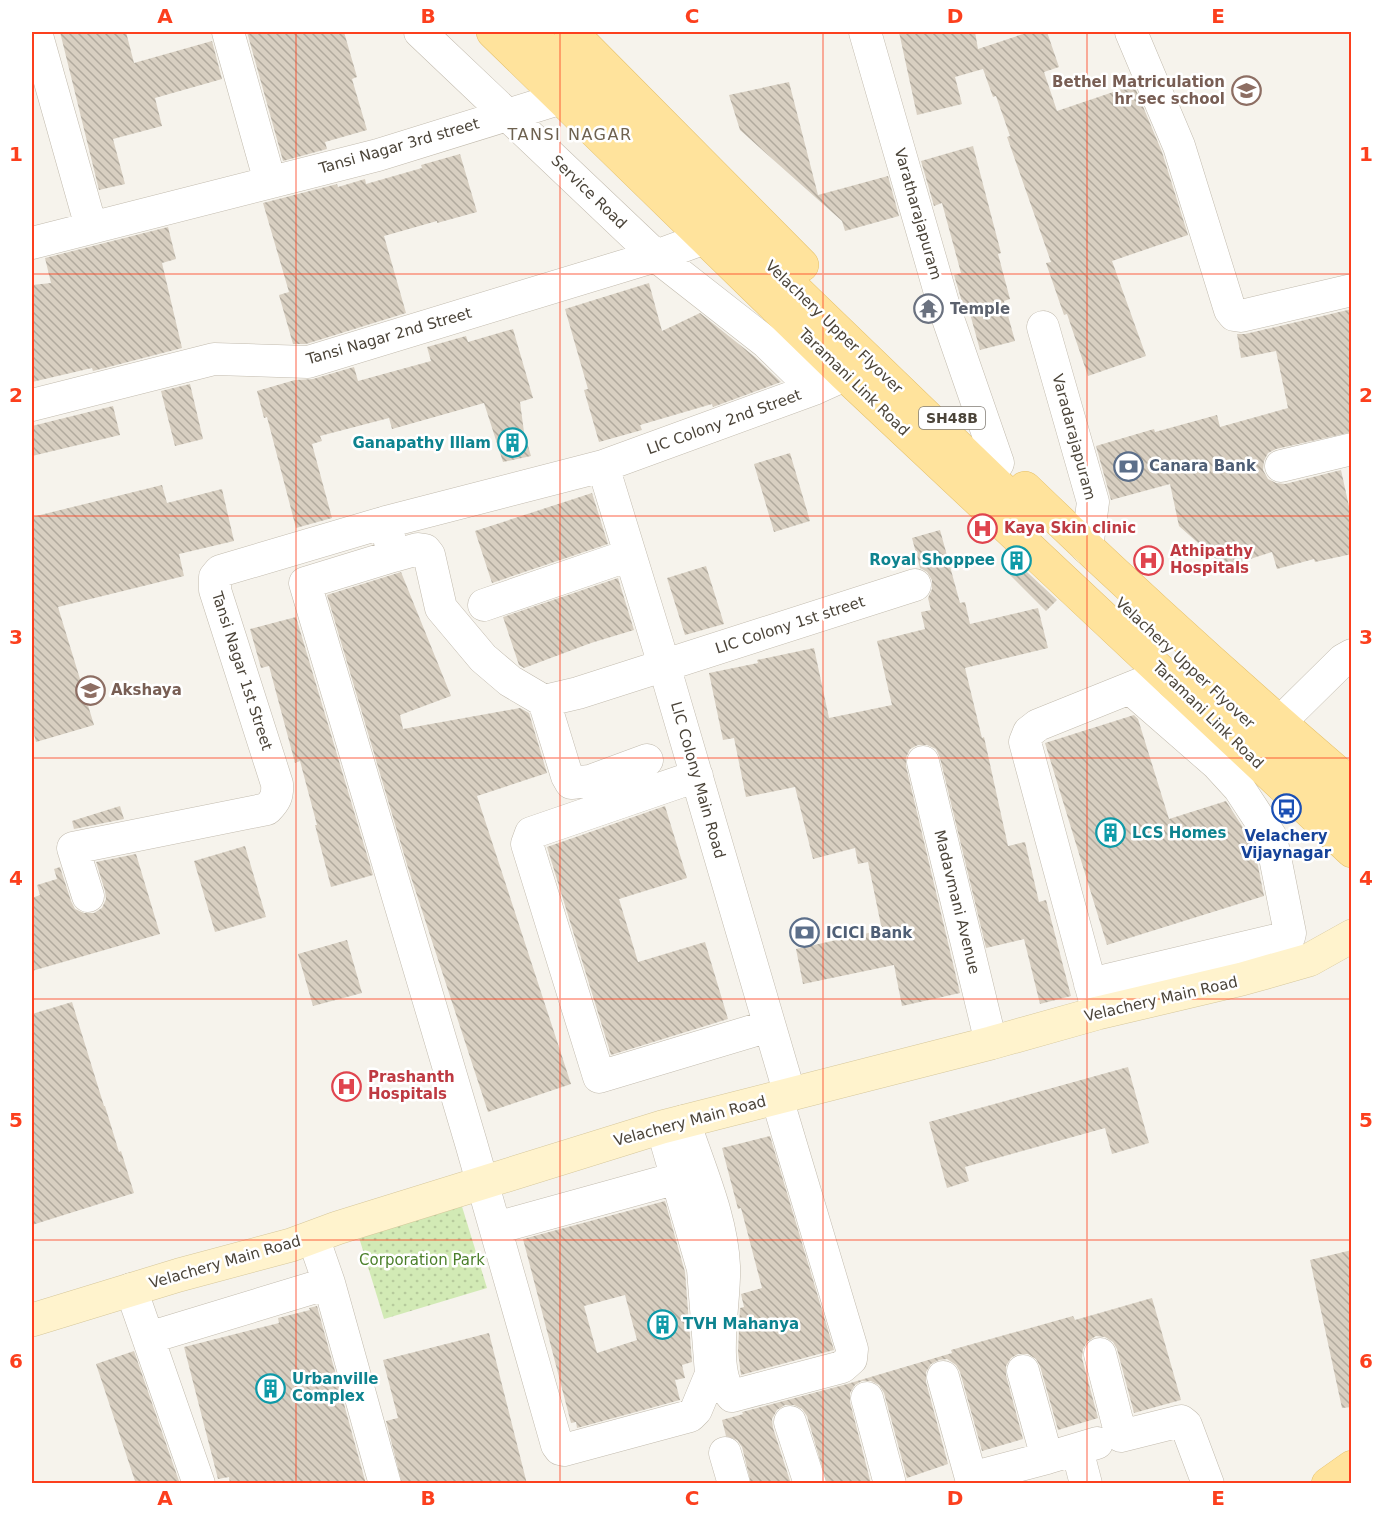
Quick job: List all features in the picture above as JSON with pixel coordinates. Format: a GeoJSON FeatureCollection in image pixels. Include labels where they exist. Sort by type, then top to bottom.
{"type":"FeatureCollection","features":[{"type":"Feature","properties":{"kind":"main road","name":"Taramani Link Road"},"geometry":{"type":"LineString","coordinates":[[493,32],[845,375],[1352,851]]}},
{"type":"Feature","properties":{"kind":"main road","name":"Velachery Upper Flyover"},"geometry":{"type":"LineString","coordinates":[[528,32],[1003,491],[1352,818]]}},
{"type":"Feature","properties":{"kind":"main road","name":"SH48B"},"geometry":{"type":"LineString","coordinates":[[571,32],[998,463],[1087,548],[1279,723],[1352,785]]}},
{"type":"Feature","properties":{"kind":"main road","name":"Velachery Main Road"},"geometry":{"type":"LineString","coordinates":[[32,1320],[313,1237],[481,1182],[673,1124],[991,1043],[1094,999],[1242,980],[1309,960],[1352,936]]}},
{"type":"Feature","properties":{"kind":"main road"},"geometry":{"type":"LineString","coordinates":[[1328,1484],[1352,1467]]}},
{"type":"Feature","properties":{"kind":"street"},"geometry":{"type":"LineString","coordinates":[[36,32],[91,227]]}},
{"type":"Feature","properties":{"kind":"street"},"geometry":{"type":"LineString","coordinates":[[228,32],[270,182]]}},
{"type":"Feature","properties":{"kind":"street","name":"Service Road"},"geometry":{"type":"LineString","coordinates":[[420,32],[656,256],[767,343],[814,389]]}},
{"type":"Feature","properties":{"kind":"street","name":"Varatharajapuram"},"geometry":{"type":"LineString","coordinates":[[866,32],[945,310],[998,463]]}},
{"type":"Feature","properties":{"kind":"street"},"geometry":{"type":"LineString","coordinates":[[1131,32],[1179,146],[1230,310],[1234,315],[1241,316],[1352,290]]}},
{"type":"Feature","properties":{"kind":"street","name":"Tansi Nagar 3rd street"},"geometry":{"type":"LineString","coordinates":[[32,243],[378,155],[562,98]]}},
{"type":"Feature","properties":{"kind":"street","name":"Tansi Nagar 2nd Street"},"geometry":{"type":"LineString","coordinates":[[32,405],[214,359],[308,362],[656,256],[705,238]]}},
{"type":"Feature","properties":{"kind":"street","name":"Varadarajapuram"},"geometry":{"type":"LineString","coordinates":[[1043,327],[1091,492],[1093,512],[1087,548]]}},
{"type":"Feature","properties":{"kind":"street","name":"LIC Colony 2nd Street"},"geometry":{"type":"LineString","coordinates":[[603,466],[814,389],[845,375]]}},
{"type":"Feature","properties":{"kind":"street"},"geometry":{"type":"LineString","coordinates":[[1281,466],[1352,449]]}},
{"type":"Feature","properties":{"kind":"street","name":"Tansi Nagar 1st Street"},"geometry":{"type":"LineString","coordinates":[[88,896],[73,848],[267,809],[278,795],[278,784],[215,590],[215,577],[220,572],[227,568],[386,522],[603,466]]}},
{"type":"Feature","properties":{"kind":"street","name":"LIC Colony Main Road"},"geometry":{"type":"LineString","coordinates":[[603,466],[697,776],[769,1026],[783,1096],[852,1349],[851,1359],[842,1367],[732,1396],[726,1389],[722,1373],[720,1319],[725,1297],[722,1236],[673,1124]]}},
{"type":"Feature","properties":{"kind":"street"},"geometry":{"type":"LineString","coordinates":[[386,522],[393,556]]}},
{"type":"Feature","properties":{"kind":"street"},"geometry":{"type":"LineString","coordinates":[[647,760],[590,781],[572,783],[567,776],[544,701],[510,681],[483,658],[441,608],[429,555],[425,550],[418,549],[304,583],[560,1449],[564,1450],[610,1438],[693,1413],[711,1374],[703,1269],[677,1178],[673,1124]]}},
{"type":"Feature","properties":{"kind":"street"},"geometry":{"type":"LineString","coordinates":[[484,604],[630,555]]}},
{"type":"Feature","properties":{"kind":"street","name":"LIC Colony 1st street"},"geometry":{"type":"LineString","coordinates":[[544,701],[578,693],[915,585]]}},
{"type":"Feature","properties":{"kind":"street"},"geometry":{"type":"LineString","coordinates":[[1279,723],[1343,660],[1352,655]]}},
{"type":"Feature","properties":{"kind":"street"},"geometry":{"type":"LineString","coordinates":[[1131,689],[1217,764],[1239,788],[1271,837],[1290,933],[1289,937],[1094,999],[1025,742],[1029,732],[1038,725],[1165,674]]}},
{"type":"Feature","properties":{"kind":"street","name":"Madavmani Avenue"},"geometry":{"type":"LineString","coordinates":[[923,762],[991,1043]]}},
{"type":"Feature","properties":{"kind":"street"},"geometry":{"type":"LineString","coordinates":[[697,776],[531,833],[527,844],[599,1077],[769,1026]]}},
{"type":"Feature","properties":{"kind":"street"},"geometry":{"type":"LineString","coordinates":[[496,1227],[677,1178]]}},
{"type":"Feature","properties":{"kind":"street"},"geometry":{"type":"LineString","coordinates":[[313,1237],[329,1283],[384,1484]]}},
{"type":"Feature","properties":{"kind":"street"},"geometry":{"type":"LineString","coordinates":[[148,1338],[329,1283]]}},
{"type":"Feature","properties":{"kind":"street"},"geometry":{"type":"LineString","coordinates":[[131,1290],[200,1484]]}},
{"type":"Feature","properties":{"kind":"street"},"geometry":{"type":"LineString","coordinates":[[1100,1354],[1121,1436]]}},
{"type":"Feature","properties":{"kind":"street"},"geometry":{"type":"LineString","coordinates":[[1023,1371],[1047,1458]]}},
{"type":"Feature","properties":{"kind":"street"},"geometry":{"type":"LineString","coordinates":[[943,1377],[958,1482],[1181,1421],[1186,1425],[1208,1484]]}},
{"type":"Feature","properties":{"kind":"street"},"geometry":{"type":"LineString","coordinates":[[867,1398],[890,1484]]}},
{"type":"Feature","properties":{"kind":"street"},"geometry":{"type":"LineString","coordinates":[[790,1422],[810,1484]]}},
{"type":"Feature","properties":{"kind":"street"},"geometry":{"type":"LineString","coordinates":[[1077,1449],[1086,1484]]}},
{"type":"Feature","properties":{"kind":"street"},"geometry":{"type":"LineString","coordinates":[[725,1453],[734,1484]]}},
{"type":"Feature","properties":{"kind":"green space","name":"Corporation Park"},"geometry":{"type":"Polygon","coordinates":[[[460,1200],[487,1288],[384,1319],[357,1231],[460,1200]]]}},
{"type":"Feature","properties":{"kind":"building"},"geometry":{"type":"Polygon","coordinates":[[[60,32],[126,32],[134,63],[212,41],[222,79],[155,98],[162,126],[113,139],[125,184],[99,190],[60,32]]]}},
{"type":"Feature","properties":{"kind":"building"},"geometry":{"type":"Polygon","coordinates":[[[247,32],[344,32],[357,77],[352,79],[367,130],[325,142],[327,149],[283,161],[247,32]]]}},
{"type":"Feature","properties":{"kind":"building"},"geometry":{"type":"Polygon","coordinates":[[[899,32],[975,32],[978,49],[1029,32],[1047,32],[1059,67],[1044,72],[1057,111],[1134,85],[1162,152],[1188,235],[1112,261],[1146,356],[1088,376],[1067,314],[1064,315],[1046,263],[1051,262],[1007,137],[1010,136],[996,96],[993,97],[983,69],[955,77],[962,104],[917,115],[899,32]]]}},
{"type":"Feature","properties":{"kind":"building"},"geometry":{"type":"Polygon","coordinates":[[[789,82],[818,195],[888,176],[899,216],[845,231],[842,221],[740,130],[729,95],[789,82]]]}},
{"type":"Feature","properties":{"kind":"building"},"geometry":{"type":"Polygon","coordinates":[[[973,146],[1001,253],[998,254],[1010,299],[1004,301],[1015,341],[980,350],[969,310],[965,312],[954,275],[961,273],[942,203],[934,206],[921,161],[973,146]]]}},
{"type":"Feature","properties":{"kind":"building"},"geometry":{"type":"Polygon","coordinates":[[[460,154],[477,212],[384,236],[406,313],[306,344],[293,344],[279,295],[289,292],[263,203],[337,184],[338,187],[365,179],[366,184],[460,154]]]}},
{"type":"Feature","properties":{"kind":"building"},"geometry":{"type":"Polygon","coordinates":[[[168,227],[176,259],[162,263],[182,348],[93,371],[92,368],[32,382],[32,285],[51,283],[45,258],[168,227]]]}},
{"type":"Feature","properties":{"kind":"building"},"geometry":{"type":"Polygon","coordinates":[[[649,283],[662,331],[700,313],[755,357],[781,382],[713,407],[712,404],[640,425],[642,430],[599,442],[584,390],[588,389],[565,309],[649,283]]]}},
{"type":"Feature","properties":{"kind":"building"},"geometry":{"type":"Polygon","coordinates":[[[1352,309],[1352,432],[1276,449],[1268,453],[1263,470],[1268,479],[1285,484],[1341,470],[1352,520],[1352,554],[1315,562],[1314,559],[1277,569],[1272,552],[1225,567],[1179,526],[1170,484],[1111,500],[1096,446],[1154,429],[1155,432],[1217,415],[1220,427],[1288,408],[1276,351],[1241,358],[1237,334],[1352,309]]]}},
{"type":"Feature","properties":{"kind":"building"},"geometry":{"type":"Polygon","coordinates":[[[513,329],[533,398],[520,402],[524,432],[531,456],[503,462],[484,403],[392,429],[389,418],[320,436],[322,441],[312,444],[332,518],[296,528],[267,417],[264,418],[257,391],[295,380],[313,379],[354,367],[358,381],[431,361],[427,347],[466,336],[468,342],[513,329]]]}},
{"type":"Feature","properties":{"kind":"building"},"geometry":{"type":"Polygon","coordinates":[[[190,384],[203,439],[175,446],[161,391],[190,384]]]}},
{"type":"Feature","properties":{"kind":"building"},"geometry":{"type":"Polygon","coordinates":[[[113,406],[120,435],[32,456],[32,426],[113,406]]]}},
{"type":"Feature","properties":{"kind":"building"},"geometry":{"type":"Polygon","coordinates":[[[790,453],[810,521],[774,532],[754,464],[790,453]]]}},
{"type":"Feature","properties":{"kind":"building"},"geometry":{"type":"Polygon","coordinates":[[[162,485],[167,503],[222,489],[234,541],[179,554],[184,576],[58,607],[94,725],[36,742],[32,727],[32,517],[162,485]]]}},
{"type":"Feature","properties":{"kind":"building"},"geometry":{"type":"Polygon","coordinates":[[[592,493],[608,544],[492,583],[475,531],[592,493]]]}},
{"type":"Feature","properties":{"kind":"building"},"geometry":{"type":"Polygon","coordinates":[[[940,530],[960,603],[965,602],[970,624],[1038,608],[1048,648],[965,668],[982,738],[984,737],[1008,846],[1025,842],[1039,902],[1046,900],[1071,996],[1040,1004],[1024,939],[986,948],[940,758],[936,749],[927,745],[918,745],[910,749],[906,758],[906,766],[960,993],[902,1006],[894,965],[803,984],[796,949],[882,930],[868,862],[858,864],[855,848],[813,859],[795,787],[746,797],[734,738],[723,740],[709,673],[814,648],[829,718],[892,705],[877,641],[925,629],[921,612],[931,610],[928,598],[932,589],[932,580],[927,572],[920,568],[912,538],[940,530]]]}},
{"type":"Feature","properties":{"kind":"building"},"geometry":{"type":"Polygon","coordinates":[[[1011,557],[1057,600],[1046,611],[1002,567],[1011,557]]]}},
{"type":"Feature","properties":{"kind":"building"},"geometry":{"type":"Polygon","coordinates":[[[706,566],[724,624],[685,635],[667,578],[706,566]]]}},
{"type":"Feature","properties":{"kind":"building"},"geometry":{"type":"Polygon","coordinates":[[[401,572],[451,696],[400,715],[403,729],[520,708],[529,713],[547,773],[477,796],[571,1084],[488,1112],[408,868],[327,595],[401,572]]]}},
{"type":"Feature","properties":{"kind":"building"},"geometry":{"type":"Polygon","coordinates":[[[618,578],[634,630],[524,668],[519,665],[503,617],[618,578]]]}},
{"type":"Feature","properties":{"kind":"building"},"geometry":{"type":"Polygon","coordinates":[[[296,617],[373,875],[331,887],[300,761],[295,763],[269,666],[261,668],[250,629],[296,617]]]}},
{"type":"Feature","properties":{"kind":"building","name":"LCS Homes"},"geometry":{"type":"Polygon","coordinates":[[[1134,715],[1138,719],[1169,819],[1226,801],[1249,837],[1264,896],[1107,945],[1045,743],[1134,715]]]}},
{"type":"Feature","properties":{"kind":"building"},"geometry":{"type":"Polygon","coordinates":[[[120,806],[124,819],[74,829],[72,821],[120,806]]]}},
{"type":"Feature","properties":{"kind":"building"},"geometry":{"type":"Polygon","coordinates":[[[665,806],[687,878],[619,899],[638,962],[705,942],[728,1019],[611,1055],[547,847],[665,806]]]}},
{"type":"Feature","properties":{"kind":"building"},"geometry":{"type":"Polygon","coordinates":[[[245,846],[266,917],[215,932],[194,861],[245,846]]]}},
{"type":"Feature","properties":{"kind":"building"},"geometry":{"type":"Polygon","coordinates":[[[136,854],[160,934],[32,971],[32,898],[40,895],[37,885],[57,879],[54,869],[60,867],[75,909],[84,913],[94,913],[102,908],[106,899],[96,862],[136,854]]]}},
{"type":"Feature","properties":{"kind":"building"},"geometry":{"type":"Polygon","coordinates":[[[347,940],[362,993],[313,1006],[298,954],[347,940]]]}},
{"type":"Feature","properties":{"kind":"building"},"geometry":{"type":"Polygon","coordinates":[[[72,1002],[134,1193],[32,1225],[32,1014],[72,1002]]]}},
{"type":"Feature","properties":{"kind":"building"},"geometry":{"type":"Polygon","coordinates":[[[1128,1067],[1149,1143],[1112,1154],[1105,1128],[965,1167],[969,1181],[947,1188],[929,1122],[1128,1067]]]}},
{"type":"Feature","properties":{"kind":"building"},"geometry":{"type":"Polygon","coordinates":[[[770,1136],[834,1350],[741,1375],[738,1352],[740,1308],[744,1307],[741,1294],[762,1288],[722,1148],[770,1136]]]}},
{"type":"Feature","properties":{"kind":"building","name":"TVH Mahanya"},"geometry":{"type":"Polygon","coordinates":[[[665,1201],[685,1272],[692,1362],[682,1365],[685,1378],[675,1380],[680,1400],[577,1428],[576,1422],[571,1423],[523,1239],[665,1201]],[[625,1295],[584,1306],[597,1353],[637,1340],[625,1295]]]}},
{"type":"Feature","properties":{"kind":"building"},"geometry":{"type":"Polygon","coordinates":[[[1352,1250],[1352,1407],[1342,1408],[1310,1260],[1352,1250]]]}},
{"type":"Feature","properties":{"kind":"building"},"geometry":{"type":"Polygon","coordinates":[[[1152,1298],[1181,1400],[1134,1413],[1117,1349],[1113,1342],[1105,1337],[1096,1336],[1087,1342],[1082,1358],[1098,1418],[1058,1430],[1040,1366],[1036,1359],[1028,1354],[1018,1354],[1011,1358],[1006,1366],[1006,1375],[1023,1439],[982,1451],[960,1372],[956,1365],[947,1359],[931,1364],[926,1372],[926,1382],[948,1464],[907,1478],[884,1393],[879,1385],[871,1381],[862,1381],[855,1385],[850,1393],[850,1402],[871,1484],[827,1484],[807,1416],[802,1409],[794,1405],[785,1405],[777,1410],[772,1419],[791,1484],[751,1484],[742,1447],[737,1440],[726,1436],[722,1420],[743,1414],[742,1412],[847,1384],[952,1353],[951,1350],[1073,1316],[1075,1320],[1152,1298]]]}},
{"type":"Feature","properties":{"kind":"building","name":"Urbanville Complex"},"geometry":{"type":"Polygon","coordinates":[[[317,1306],[366,1484],[230,1484],[229,1477],[218,1479],[184,1347],[279,1323],[278,1318],[317,1306]]]}},
{"type":"Feature","properties":{"kind":"building"},"geometry":{"type":"Polygon","coordinates":[[[489,1333],[527,1484],[402,1484],[386,1421],[398,1418],[383,1360],[489,1333]]]}},
{"type":"Feature","properties":{"kind":"building"},"geometry":{"type":"Polygon","coordinates":[[[134,1351],[180,1484],[136,1484],[96,1364],[134,1351]]]}},
{"type":"Feature","properties":{"kind":"place","name":"Bethel Matriculation hr sec school"},"geometry":{"type":"Point","coordinates":[1246,91]}},
{"type":"Feature","properties":{"kind":"place","name":"Temple"},"geometry":{"type":"Point","coordinates":[929,309]}},
{"type":"Feature","properties":{"kind":"place","name":"Ganapathy Illam"},"geometry":{"type":"Point","coordinates":[512,443]}},
{"type":"Feature","properties":{"kind":"place","name":"Canara Bank"},"geometry":{"type":"Point","coordinates":[1128,466]}},
{"type":"Feature","properties":{"kind":"place","name":"Kaya Skin clinic"},"geometry":{"type":"Point","coordinates":[983,528]}},
{"type":"Feature","properties":{"kind":"place","name":"Royal Shoppee"},"geometry":{"type":"Point","coordinates":[1016,560]}},
{"type":"Feature","properties":{"kind":"place","name":"Athipathy Hospitals"},"geometry":{"type":"Point","coordinates":[1149,560]}},
{"type":"Feature","properties":{"kind":"place","name":"Akshaya"},"geometry":{"type":"Point","coordinates":[90,690]}},
{"type":"Feature","properties":{"kind":"place","name":"Velachery Vijaynagar"},"geometry":{"type":"Point","coordinates":[1286,809]}},
{"type":"Feature","properties":{"kind":"place","name":"LCS Homes"},"geometry":{"type":"Point","coordinates":[1111,833]}},
{"type":"Feature","properties":{"kind":"place","name":"ICICI Bank"},"geometry":{"type":"Point","coordinates":[805,933]}},
{"type":"Feature","properties":{"kind":"place","name":"Prashanth Hospitals"},"geometry":{"type":"Point","coordinates":[347,1086]}},
{"type":"Feature","properties":{"kind":"place","name":"TVH Mahanya"},"geometry":{"type":"Point","coordinates":[662,1324]}},
{"type":"Feature","properties":{"kind":"place","name":"Urbanville Complex"},"geometry":{"type":"Point","coordinates":[271,1388]}},
{"type":"Feature","properties":{"kind":"district","name":"TANSI NAGAR"},"geometry":{"type":"Point","coordinates":[570,134]}}]}
